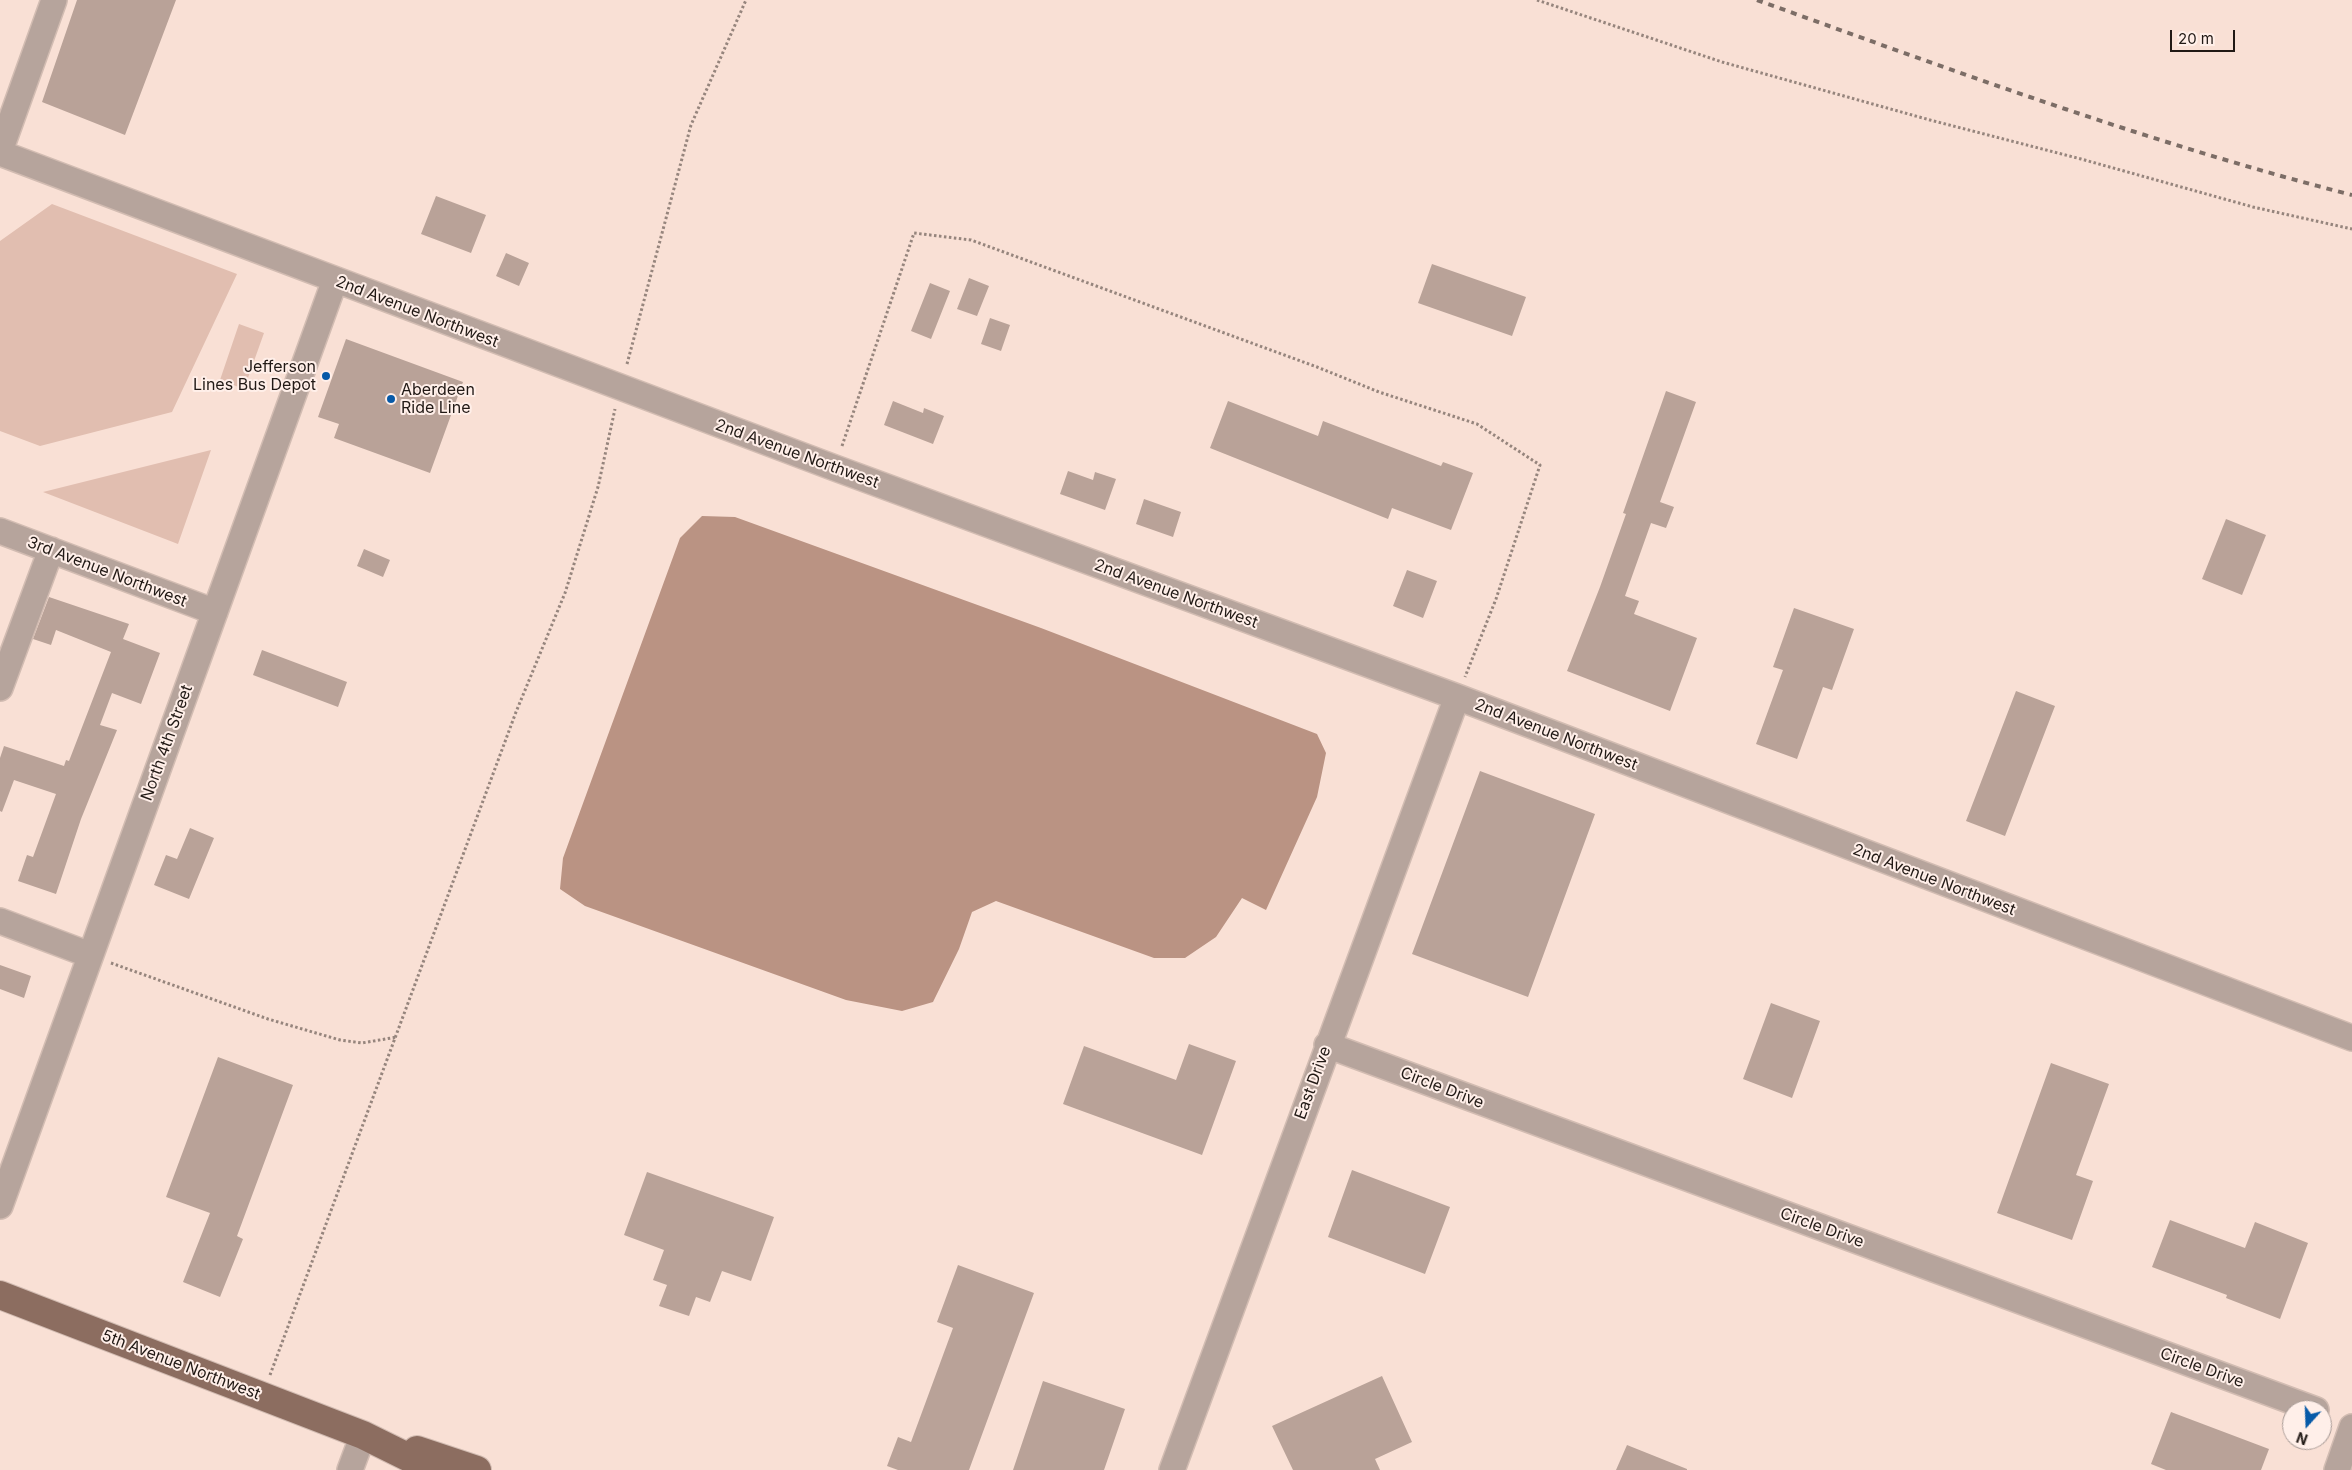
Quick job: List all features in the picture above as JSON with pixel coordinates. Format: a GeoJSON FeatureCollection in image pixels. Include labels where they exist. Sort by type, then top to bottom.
{"type":"FeatureCollection","features":[{"type":"Feature","properties":{"kind":"main road","name":"5th Avenue Northwest"},"geometry":{"type":"LineString","coordinates":[[0,1295],[363,1435],[434,1470]]}},
{"type":"Feature","properties":{"kind":"main road","name":"5th Avenue Northwest"},"geometry":{"type":"LineString","coordinates":[[363,1435],[437,1456],[476,1470]]}},
{"type":"Feature","properties":{"kind":"street"},"geometry":{"type":"LineString","coordinates":[[0,152],[54,0]]}},
{"type":"Feature","properties":{"kind":"street","name":"2nd Avenue Northwest"},"geometry":{"type":"LineString","coordinates":[[0,152],[620,388],[1457,697],[2352,1038]]}},
{"type":"Feature","properties":{"kind":"street","name":"North 4th Street"},"geometry":{"type":"LineString","coordinates":[[0,1206],[335,280]]}},
{"type":"Feature","properties":{"kind":"street","name":"3rd Avenue Northwest"},"geometry":{"type":"LineString","coordinates":[[0,531],[215,612]]}},
{"type":"Feature","properties":{"kind":"street"},"geometry":{"type":"LineString","coordinates":[[0,688],[51,550]]}},
{"type":"Feature","properties":{"kind":"street","name":"East Drive"},"geometry":{"type":"LineString","coordinates":[[1172,1470],[1327,1045],[1457,697]]}},
{"type":"Feature","properties":{"kind":"street"},"geometry":{"type":"LineString","coordinates":[[0,920],[90,955]]}},
{"type":"Feature","properties":{"kind":"street","name":"Circle Drive"},"geometry":{"type":"LineString","coordinates":[[1327,1045],[2289,1400]]}},
{"type":"Feature","properties":{"kind":"street"},"geometry":{"type":"LineString","coordinates":[[2332,1416],[2352,1423]]}},
{"type":"Feature","properties":{"kind":"street"},"geometry":{"type":"LineString","coordinates":[[2337,1470],[2352,1427]]}},
{"type":"Feature","properties":{"kind":"street"},"geometry":{"type":"LineString","coordinates":[[350,1470],[363,1435]]}},
{"type":"Feature","properties":{"kind":"path"},"geometry":{"type":"LineString","coordinates":[[262,1396],[331,1208],[397,1037],[516,712],[565,593],[598,487],[620,388],[691,125],[746,0]]}},
{"type":"Feature","properties":{"kind":"path"},"geometry":{"type":"LineString","coordinates":[[1537,0],[1722,62],[1911,115],[2081,158],[2253,207],[2352,229]]}},
{"type":"Feature","properties":{"kind":"path"},"geometry":{"type":"LineString","coordinates":[[834,468],[914,233],[971,240],[1317,367],[1378,392],[1477,424],[1540,465],[1496,599],[1457,697]]}},
{"type":"Feature","properties":{"kind":"path"},"geometry":{"type":"LineString","coordinates":[[90,955],[268,1019],[340,1040],[362,1043],[397,1037]]}},
{"type":"Feature","properties":{"kind":"shaded area"},"geometry":{"type":"Polygon","coordinates":[[[52,204],[237,274],[172,412],[40,446],[0,431],[0,241],[52,204]]]}},
{"type":"Feature","properties":{"kind":"shaded area"},"geometry":{"type":"Polygon","coordinates":[[[239,324],[264,333],[244,389],[220,380],[239,324]]]}},
{"type":"Feature","properties":{"kind":"shaded area"},"geometry":{"type":"Polygon","coordinates":[[[211,450],[178,544],[43,492],[211,450]]]}},
{"type":"Feature","properties":{"kind":"shaded area"},"geometry":{"type":"Polygon","coordinates":[[[702,516],[735,517],[1041,628],[1317,734],[1326,753],[1317,797],[1266,910],[1242,898],[1216,937],[1185,958],[1154,958],[996,901],[972,912],[959,949],[933,1002],[902,1011],[846,1000],[585,906],[560,889],[563,858],[680,538],[702,516]]]}},
{"type":"Feature","properties":{"kind":"building"},"geometry":{"type":"Polygon","coordinates":[[[77,0],[176,0],[125,135],[42,102],[77,0]]]}},
{"type":"Feature","properties":{"kind":"building"},"geometry":{"type":"Polygon","coordinates":[[[436,196],[486,215],[471,253],[421,234],[436,196]]]}},
{"type":"Feature","properties":{"kind":"building"},"geometry":{"type":"Polygon","coordinates":[[[506,253],[529,263],[519,286],[496,276],[506,253]]]}},
{"type":"Feature","properties":{"kind":"building"},"geometry":{"type":"Polygon","coordinates":[[[1432,264],[1526,297],[1512,336],[1418,303],[1432,264]]]}},
{"type":"Feature","properties":{"kind":"building"},"geometry":{"type":"Polygon","coordinates":[[[969,278],[989,286],[977,316],[957,309],[969,278]]]}},
{"type":"Feature","properties":{"kind":"building"},"geometry":{"type":"Polygon","coordinates":[[[930,283],[950,291],[931,339],[911,331],[930,283]]]}},
{"type":"Feature","properties":{"kind":"building"},"geometry":{"type":"Polygon","coordinates":[[[990,318],[1010,325],[1001,351],[981,344],[990,318]]]}},
{"type":"Feature","properties":{"kind":"building","name":"Aberdeen Ride Line"},"geometry":{"type":"Polygon","coordinates":[[[346,339],[463,382],[430,473],[334,438],[339,424],[318,417],[346,339]]]}},
{"type":"Feature","properties":{"kind":"building"},"geometry":{"type":"Polygon","coordinates":[[[1666,391],[1696,402],[1660,502],[1674,507],[1666,528],[1651,523],[1625,596],[1639,601],[1634,614],[1697,638],[1670,711],[1567,671],[1626,514],[1623,513],[1666,391]]]}},
{"type":"Feature","properties":{"kind":"building"},"geometry":{"type":"Polygon","coordinates":[[[893,401],[923,413],[924,408],[944,416],[933,444],[884,425],[893,401]]]}},
{"type":"Feature","properties":{"kind":"building"},"geometry":{"type":"Polygon","coordinates":[[[1228,401],[1318,436],[1323,421],[1441,466],[1443,462],[1473,473],[1451,530],[1392,508],[1388,519],[1210,448],[1228,401]]]}},
{"type":"Feature","properties":{"kind":"building"},"geometry":{"type":"Polygon","coordinates":[[[1068,471],[1093,480],[1095,472],[1116,479],[1105,510],[1060,494],[1068,471]]]}},
{"type":"Feature","properties":{"kind":"building"},"geometry":{"type":"Polygon","coordinates":[[[1144,499],[1181,512],[1173,537],[1136,524],[1144,499]]]}},
{"type":"Feature","properties":{"kind":"building"},"geometry":{"type":"Polygon","coordinates":[[[2226,519],[2266,535],[2242,595],[2202,579],[2226,519]]]}},
{"type":"Feature","properties":{"kind":"building"},"geometry":{"type":"Polygon","coordinates":[[[364,549],[390,560],[383,577],[357,566],[364,549]]]}},
{"type":"Feature","properties":{"kind":"building"},"geometry":{"type":"Polygon","coordinates":[[[1407,570],[1437,581],[1423,618],[1393,606],[1407,570]]]}},
{"type":"Feature","properties":{"kind":"building"},"geometry":{"type":"Polygon","coordinates":[[[49,597],[129,624],[123,639],[160,653],[141,704],[112,693],[100,725],[117,730],[81,819],[56,894],[18,881],[27,855],[33,857],[56,794],[14,780],[2,812],[0,811],[0,758],[4,746],[64,766],[66,760],[69,761],[111,652],[56,630],[51,645],[33,639],[49,597]]]}},
{"type":"Feature","properties":{"kind":"building"},"geometry":{"type":"Polygon","coordinates":[[[1794,608],[1854,629],[1832,690],[1823,687],[1797,759],[1756,744],[1783,670],[1773,667],[1794,608]]]}},
{"type":"Feature","properties":{"kind":"building"},"geometry":{"type":"Polygon","coordinates":[[[262,650],[347,682],[338,707],[253,675],[262,650]]]}},
{"type":"Feature","properties":{"kind":"building"},"geometry":{"type":"Polygon","coordinates":[[[2016,691],[2055,706],[2005,836],[1966,821],[2016,691]]]}},
{"type":"Feature","properties":{"kind":"building"},"geometry":{"type":"Polygon","coordinates":[[[1480,771],[1595,814],[1528,997],[1412,954],[1480,771]]]}},
{"type":"Feature","properties":{"kind":"building"},"geometry":{"type":"Polygon","coordinates":[[[190,828],[214,838],[189,899],[154,885],[166,855],[177,859],[190,828]]]}},
{"type":"Feature","properties":{"kind":"building"},"geometry":{"type":"Polygon","coordinates":[[[0,965],[31,976],[24,998],[0,989],[0,965]]]}},
{"type":"Feature","properties":{"kind":"building"},"geometry":{"type":"Polygon","coordinates":[[[1771,1003],[1820,1021],[1792,1098],[1743,1079],[1771,1003]]]}},
{"type":"Feature","properties":{"kind":"building"},"geometry":{"type":"Polygon","coordinates":[[[1189,1044],[1236,1061],[1202,1155],[1063,1104],[1084,1046],[1176,1080],[1189,1044]]]}},
{"type":"Feature","properties":{"kind":"building"},"geometry":{"type":"Polygon","coordinates":[[[218,1057],[293,1085],[237,1236],[243,1239],[220,1297],[183,1282],[210,1213],[166,1197],[218,1057]]]}},
{"type":"Feature","properties":{"kind":"building"},"geometry":{"type":"Polygon","coordinates":[[[2051,1063],[2109,1084],[2076,1175],[2093,1181],[2072,1240],[1997,1213],[2051,1063]]]}},
{"type":"Feature","properties":{"kind":"building"},"geometry":{"type":"Polygon","coordinates":[[[1352,1170],[1450,1207],[1425,1274],[1328,1237],[1352,1170]]]}},
{"type":"Feature","properties":{"kind":"building"},"geometry":{"type":"Polygon","coordinates":[[[647,1172],[774,1217],[751,1281],[722,1271],[710,1302],[696,1297],[689,1316],[659,1306],[667,1285],[653,1280],[664,1250],[624,1235],[647,1172]]]}},
{"type":"Feature","properties":{"kind":"building"},"geometry":{"type":"Polygon","coordinates":[[[2170,1220],[2245,1248],[2255,1222],[2308,1243],[2280,1319],[2226,1298],[2227,1295],[2152,1267],[2170,1220]]]}},
{"type":"Feature","properties":{"kind":"building"},"geometry":{"type":"Polygon","coordinates":[[[958,1265],[1034,1293],[969,1470],[898,1470],[887,1466],[898,1437],[911,1442],[953,1328],[937,1322],[958,1265]]]}},
{"type":"Feature","properties":{"kind":"building"},"geometry":{"type":"Polygon","coordinates":[[[1382,1376],[1412,1442],[1375,1459],[1380,1470],[1293,1470],[1272,1426],[1382,1376]]]}},
{"type":"Feature","properties":{"kind":"building"},"geometry":{"type":"Polygon","coordinates":[[[1043,1381],[1125,1409],[1104,1470],[1013,1470],[1043,1381]]]}},
{"type":"Feature","properties":{"kind":"building"},"geometry":{"type":"Polygon","coordinates":[[[2171,1412],[2269,1449],[2261,1470],[2166,1470],[2151,1464],[2171,1412]]]}},
{"type":"Feature","properties":{"kind":"building"},"geometry":{"type":"Polygon","coordinates":[[[1627,1445],[1687,1469],[1687,1470],[1616,1470],[1627,1445]]]}},
{"type":"Feature","properties":{"kind":"railway"},"geometry":{"type":"LineString","coordinates":[[1757,0],[2052,105],[2201,153],[2352,195]]}},
{"type":"Feature","properties":{"kind":"place","name":"Jefferson Lines Bus Depot"},"geometry":{"type":"Point","coordinates":[326,376]}},
{"type":"Feature","properties":{"kind":"place","name":"Aberdeen Ride Line"},"geometry":{"type":"Point","coordinates":[391,399]}}]}
